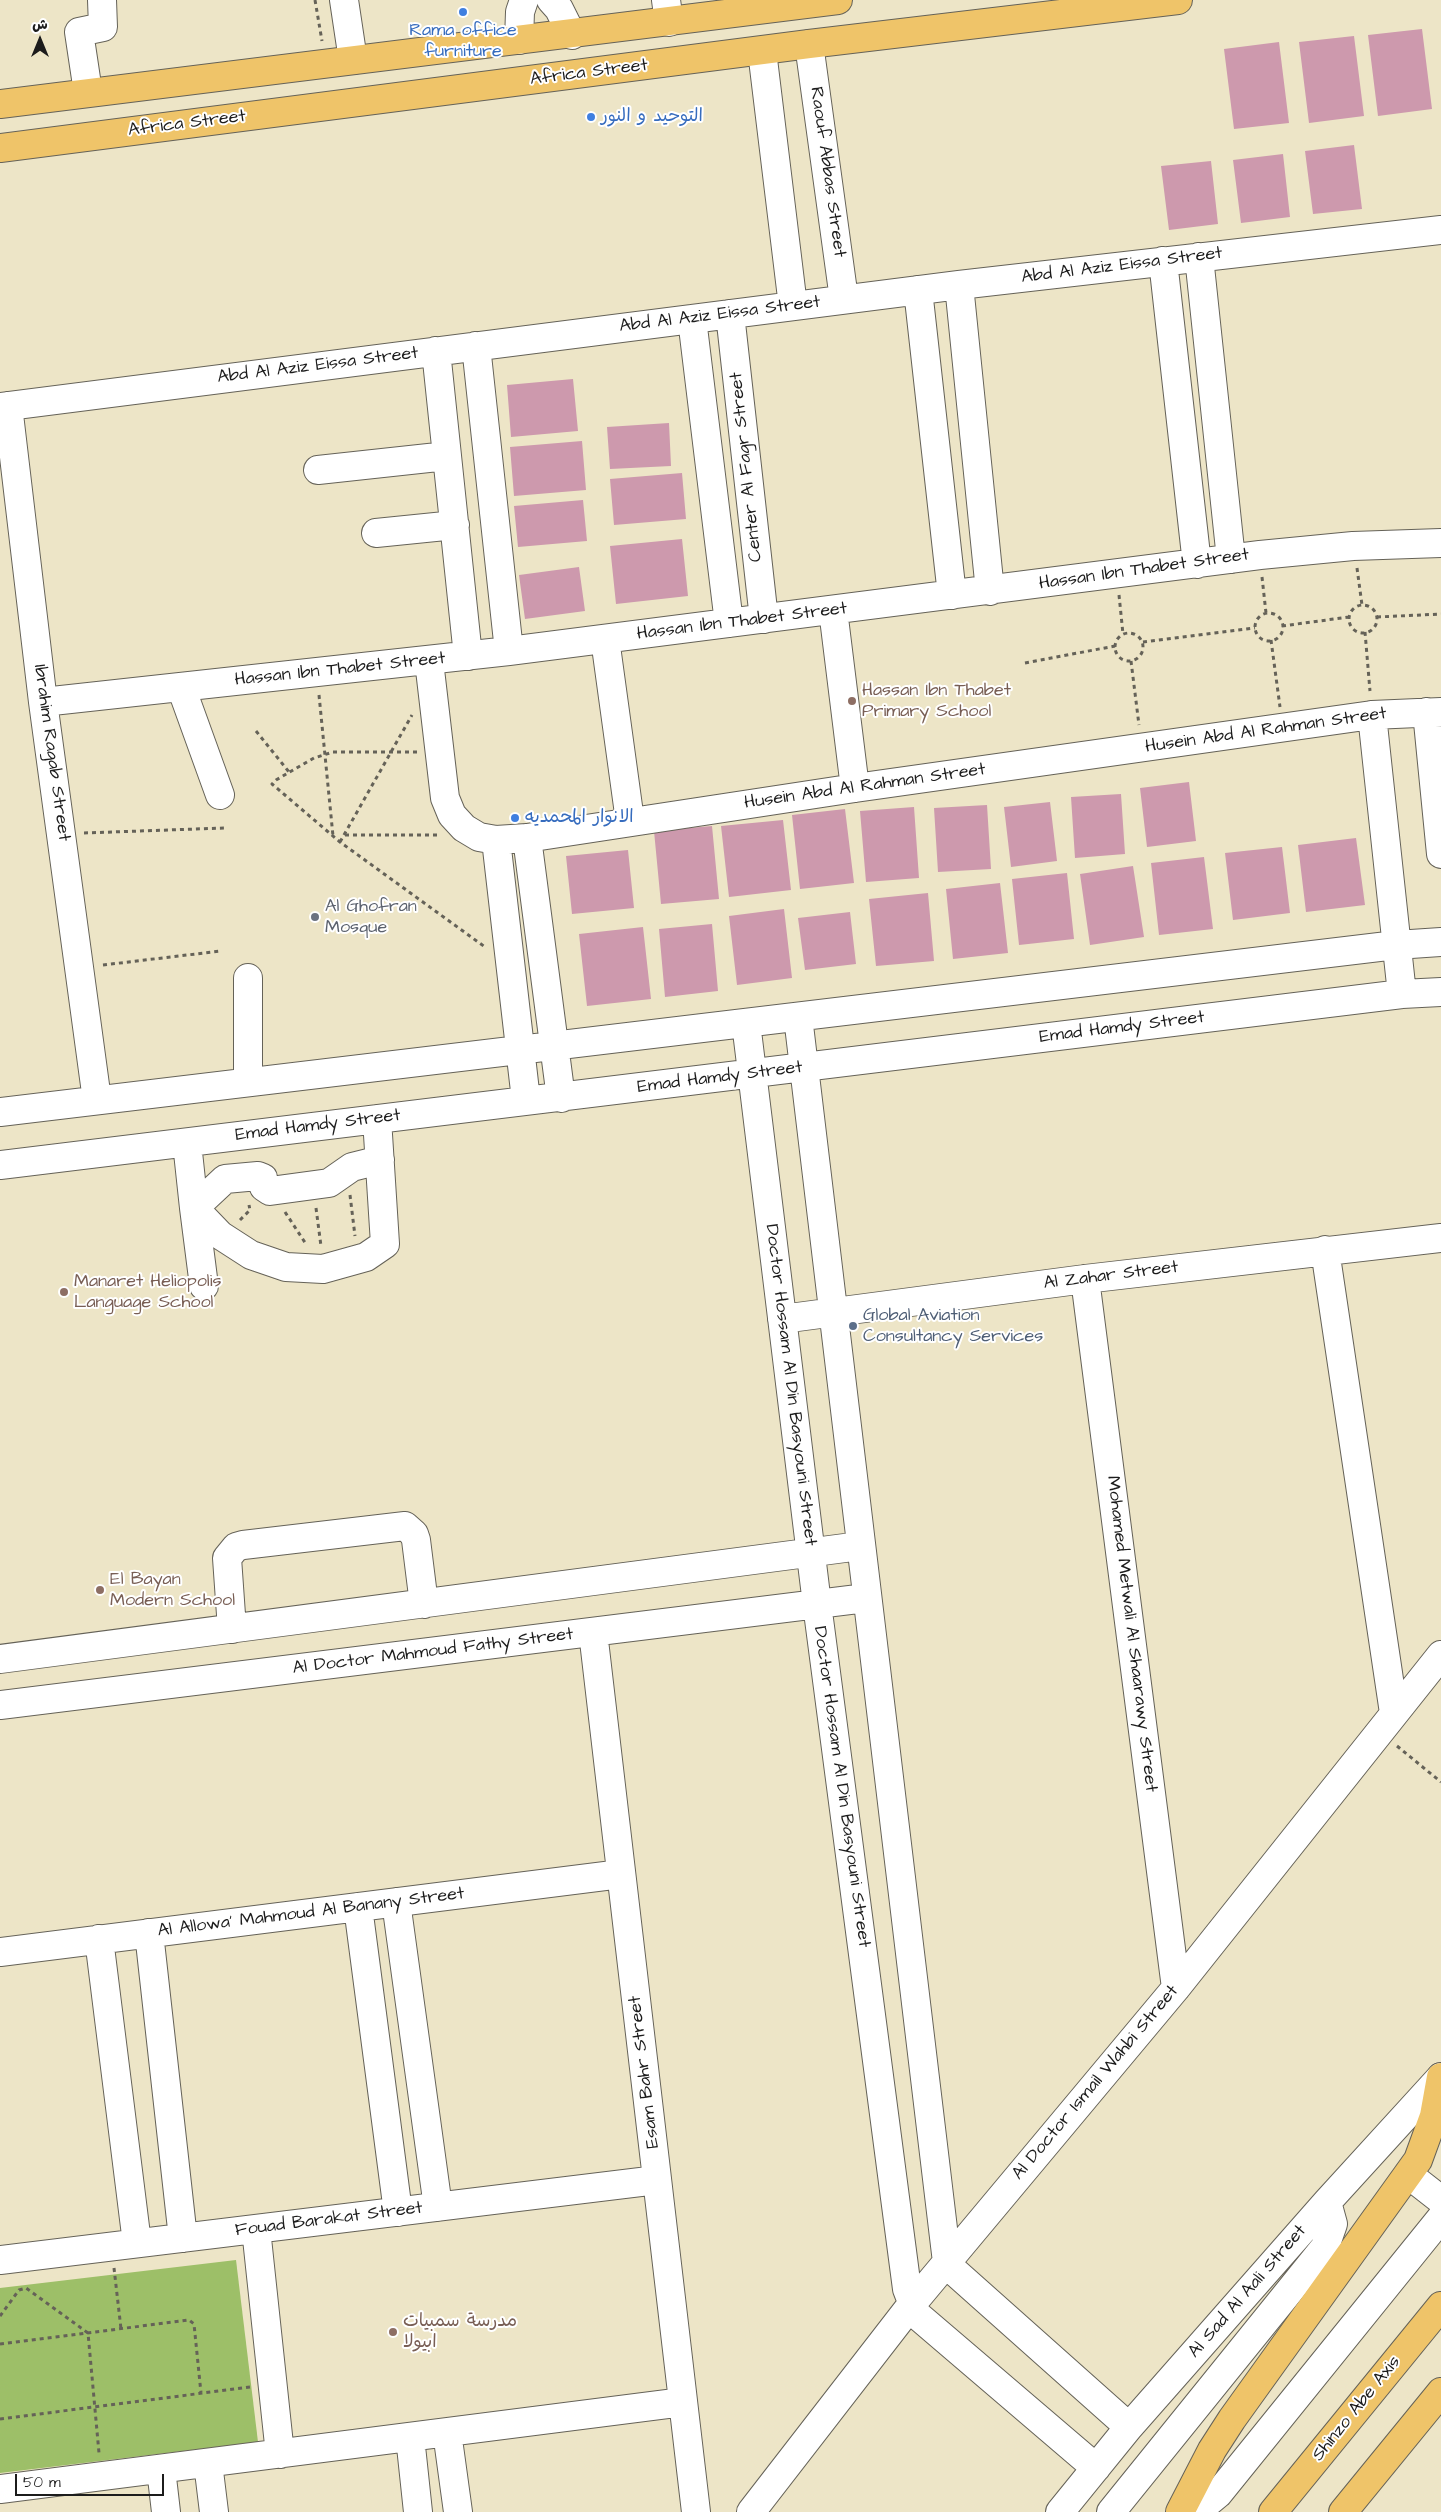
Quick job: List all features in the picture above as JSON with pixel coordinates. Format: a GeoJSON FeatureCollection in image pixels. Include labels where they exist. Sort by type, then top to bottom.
{"type":"FeatureCollection","features":[{"type":"Feature","properties":{"kind":"main road"},"geometry":{"type":"LineString","coordinates":[[0,104],[572,34],[668,11],[838,0]]}},
{"type":"Feature","properties":{"kind":"main road","name":"Africa Street"},"geometry":{"type":"LineString","coordinates":[[0,148],[809,44],[1178,0]]}},
{"type":"Feature","properties":{"kind":"main road"},"geometry":{"type":"LineString","coordinates":[[1180,2512],[1201,2470],[1232,2419],[1409,2175],[1427,2138],[1441,2077]]}},
{"type":"Feature","properties":{"kind":"main road","name":"Shinzo Abe Axis"},"geometry":{"type":"LineString","coordinates":[[1273,2512],[1441,2306]]}},
{"type":"Feature","properties":{"kind":"main road"},"geometry":{"type":"LineString","coordinates":[[1343,2512],[1441,2392]]}},
{"type":"Feature","properties":{"kind":"street"},"geometry":{"type":"LineString","coordinates":[[88,92],[79,32],[103,27],[102,0]]}},
{"type":"Feature","properties":{"kind":"street"},"geometry":{"type":"LineString","coordinates":[[344,0],[354,60]]}},
{"type":"Feature","properties":{"kind":"street"},"geometry":{"type":"LineString","coordinates":[[519,40],[520,12],[524,0]]}},
{"type":"Feature","properties":{"kind":"street"},"geometry":{"type":"LineString","coordinates":[[551,0],[559,9],[572,34]]}},
{"type":"Feature","properties":{"kind":"street","name":"Raouf Abbas Street"},"geometry":{"type":"LineString","coordinates":[[809,44],[844,299]]}},
{"type":"Feature","properties":{"kind":"street"},"geometry":{"type":"LineString","coordinates":[[762,51],[793,306]]}},
{"type":"Feature","properties":{"kind":"street","name":"Abd Al Aziz Eissa Street"},"geometry":{"type":"LineString","coordinates":[[4,407],[844,299],[1441,230]]}},
{"type":"Feature","properties":{"kind":"street"},"geometry":{"type":"LineString","coordinates":[[1199,257],[1231,559]]}},
{"type":"Feature","properties":{"kind":"street"},"geometry":{"type":"LineString","coordinates":[[1164,261],[1197,564]]}},
{"type":"Feature","properties":{"kind":"street"},"geometry":{"type":"LineString","coordinates":[[958,285],[990,590]]}},
{"type":"Feature","properties":{"kind":"street"},"geometry":{"type":"LineString","coordinates":[[918,290],[952,595]]}},
{"type":"Feature","properties":{"kind":"street","name":"Center Al Fagr Street"},"geometry":{"type":"LineString","coordinates":[[730,314],[764,619]]}},
{"type":"Feature","properties":{"kind":"street","name":"Center Al Fagr Street"},"geometry":{"type":"LineString","coordinates":[[692,319],[729,623]]}},
{"type":"Feature","properties":{"kind":"street"},"geometry":{"type":"LineString","coordinates":[[476,346],[509,651]]}},
{"type":"Feature","properties":{"kind":"street"},"geometry":{"type":"LineString","coordinates":[[436,351],[468,656]]}},
{"type":"Feature","properties":{"kind":"street","name":"Ibrahim Ragab Street"},"geometry":{"type":"LineString","coordinates":[[4,407],[97,1100]]}},
{"type":"Feature","properties":{"kind":"street"},"geometry":{"type":"LineString","coordinates":[[318,470],[447,456]]}},
{"type":"Feature","properties":{"kind":"street"},"geometry":{"type":"LineString","coordinates":[[376,533],[454,525]]}},
{"type":"Feature","properties":{"kind":"street","name":"Hassan Ibn Thabet Street"},"geometry":{"type":"LineString","coordinates":[[43,702],[429,661],[1260,555],[1353,546],[1441,543]]}},
{"type":"Feature","properties":{"kind":"street"},"geometry":{"type":"LineString","coordinates":[[833,610],[855,788]]}},
{"type":"Feature","properties":{"kind":"street"},"geometry":{"type":"LineString","coordinates":[[605,639],[630,821]]}},
{"type":"Feature","properties":{"kind":"street","name":"Husein Abd Al Rahman Street"},"geometry":{"type":"LineString","coordinates":[[429,661],[445,798],[452,815],[464,828],[479,837],[496,840],[527,838],[630,821],[1282,727],[1372,715],[1434,712]]}},
{"type":"Feature","properties":{"kind":"street"},"geometry":{"type":"LineString","coordinates":[[181,687],[220,794]]}},
{"type":"Feature","properties":{"kind":"street"},"geometry":{"type":"LineString","coordinates":[[1434,712],[1441,854]]}},
{"type":"Feature","properties":{"kind":"street"},"geometry":{"type":"LineString","coordinates":[[1372,715],[1402,994]]}},
{"type":"Feature","properties":{"kind":"street"},"geometry":{"type":"LineString","coordinates":[[527,838],[561,1098]]}},
{"type":"Feature","properties":{"kind":"street"},"geometry":{"type":"LineString","coordinates":[[496,840],[526,1100]]}},
{"type":"Feature","properties":{"kind":"street"},"geometry":{"type":"LineString","coordinates":[[0,1112],[1396,944],[1441,942]]}},
{"type":"Feature","properties":{"kind":"street"},"geometry":{"type":"LineString","coordinates":[[248,978],[248,1082]]}},
{"type":"Feature","properties":{"kind":"street","name":"Emad Hamdy Street"},"geometry":{"type":"LineString","coordinates":[[0,1166],[1402,994],[1441,992]]}},
{"type":"Feature","properties":{"kind":"street"},"geometry":{"type":"LineString","coordinates":[[798,1017],[946,2262],[1129,2427]]}},
{"type":"Feature","properties":{"kind":"street","name":"Doctor Hossam Al Din Basyouni Street"},"geometry":{"type":"LineString","coordinates":[[746,1022],[817,1604],[905,2279],[917,2315],[1096,2468]]}},
{"type":"Feature","properties":{"kind":"street"},"geometry":{"type":"LineString","coordinates":[[194,1208],[223,1237],[251,1255],[286,1267],[323,1269],[358,1260],[383,1248],[385,1244],[377,1119]]}},
{"type":"Feature","properties":{"kind":"street"},"geometry":{"type":"LineString","coordinates":[[187,1143],[204,1286]]}},
{"type":"Feature","properties":{"kind":"street"},"geometry":{"type":"LineString","coordinates":[[194,1208],[225,1180],[258,1176],[263,1178],[264,1187],[270,1191],[329,1183],[347,1170],[366,1162],[380,1160]]}},
{"type":"Feature","properties":{"kind":"street","name":"Al Zahar Street"},"geometry":{"type":"LineString","coordinates":[[782,1319],[1085,1279],[1441,1238]]}},
{"type":"Feature","properties":{"kind":"street"},"geometry":{"type":"LineString","coordinates":[[1325,1250],[1386,1722]]}},
{"type":"Feature","properties":{"kind":"street","name":"Mohamed Metwali Al Shaarawy Street"},"geometry":{"type":"LineString","coordinates":[[1085,1279],[1176,1988]]}},
{"type":"Feature","properties":{"kind":"street"},"geometry":{"type":"LineString","coordinates":[[232,1629],[227,1558],[230,1552],[243,1545],[405,1526],[414,1534],[424,1604]]}},
{"type":"Feature","properties":{"kind":"street"},"geometry":{"type":"LineString","coordinates":[[0,1660],[860,1546]]}},
{"type":"Feature","properties":{"kind":"street","name":"Al Doctor Mahmoud Fathy Street"},"geometry":{"type":"LineString","coordinates":[[0,1705],[866,1598]]}},
{"type":"Feature","properties":{"kind":"street","name":"Esam Bahr Street"},"geometry":{"type":"LineString","coordinates":[[593,1632],[696,2512]]}},
{"type":"Feature","properties":{"kind":"street","name":"Al Doctor Ismail Wahbi Street"},"geometry":{"type":"LineString","coordinates":[[751,2512],[912,2304],[1176,1988],[1441,1655]]}},
{"type":"Feature","properties":{"kind":"street","name":"Al Allowa' Mahmoud Al Banany Street"},"geometry":{"type":"LineString","coordinates":[[0,1952],[621,1874]]}},
{"type":"Feature","properties":{"kind":"street"},"geometry":{"type":"LineString","coordinates":[[396,1902],[438,2207]]}},
{"type":"Feature","properties":{"kind":"street"},"geometry":{"type":"LineString","coordinates":[[358,1907],[398,2212]]}},
{"type":"Feature","properties":{"kind":"street"},"geometry":{"type":"LineString","coordinates":[[149,1933],[184,2238]]}},
{"type":"Feature","properties":{"kind":"street"},"geometry":{"type":"LineString","coordinates":[[99,1940],[124,2245]]}},
{"type":"Feature","properties":{"kind":"street","name":"Al Sad Al Aali Street"},"geometry":{"type":"LineString","coordinates":[[1060,2512],[1129,2427],[1327,2202],[1441,2077]]}},
{"type":"Feature","properties":{"kind":"street"},"geometry":{"type":"LineString","coordinates":[[1409,2175],[1441,2200]]}},
{"type":"Feature","properties":{"kind":"street","name":"Fouad Barakat Street"},"geometry":{"type":"LineString","coordinates":[[0,2260],[657,2180]]}},
{"type":"Feature","properties":{"kind":"street"},"geometry":{"type":"LineString","coordinates":[[1117,2505],[1325,2247],[1333,2224],[1327,2202]]}},
{"type":"Feature","properties":{"kind":"street"},"geometry":{"type":"LineString","coordinates":[[1196,2512],[1218,2494],[1441,2218]]}},
{"type":"Feature","properties":{"kind":"street"},"geometry":{"type":"LineString","coordinates":[[256,2229],[280,2454]]}},
{"type":"Feature","properties":{"kind":"street"},"geometry":{"type":"LineString","coordinates":[[0,2489],[683,2402]]}},
{"type":"Feature","properties":{"kind":"street"},"geometry":{"type":"LineString","coordinates":[[447,2432],[458,2512]]}},
{"type":"Feature","properties":{"kind":"street"},"geometry":{"type":"LineString","coordinates":[[410,2437],[418,2512]]}},
{"type":"Feature","properties":{"kind":"street"},"geometry":{"type":"LineString","coordinates":[[208,2463],[214,2512]]}},
{"type":"Feature","properties":{"kind":"street"},"geometry":{"type":"LineString","coordinates":[[161,2469],[166,2512]]}},
{"type":"Feature","properties":{"kind":"path"},"geometry":{"type":"LineString","coordinates":[[315,0],[325,64]]}},
{"type":"Feature","properties":{"kind":"path"},"geometry":{"type":"LineString","coordinates":[[1353,546],[1362,605]]}},
{"type":"Feature","properties":{"kind":"path"},"geometry":{"type":"LineString","coordinates":[[1260,555],[1266,613]]}},
{"type":"Feature","properties":{"kind":"path"},"geometry":{"type":"LineString","coordinates":[[1116,574],[1123,634]]}},
{"type":"Feature","properties":{"kind":"path"},"geometry":{"type":"LineString","coordinates":[[1282,626],[1349,617],[1356,606],[1362,605],[1372,608],[1377,617],[1374,627],[1365,632],[1356,630],[1349,617]]}},
{"type":"Feature","properties":{"kind":"path"},"geometry":{"type":"LineString","coordinates":[[1266,613],[1277,616],[1282,626],[1279,635],[1271,640],[1260,638],[1255,628],[1258,618],[1266,613]]}},
{"type":"Feature","properties":{"kind":"path"},"geometry":{"type":"LineString","coordinates":[[1377,617],[1441,614]]}},
{"type":"Feature","properties":{"kind":"path"},"geometry":{"type":"LineString","coordinates":[[1143,642],[1255,628]]}},
{"type":"Feature","properties":{"kind":"path"},"geometry":{"type":"LineString","coordinates":[[1130,632],[1138,635],[1143,642],[1142,654],[1131,661],[1120,658],[1115,646],[1118,637],[1130,632]]}},
{"type":"Feature","properties":{"kind":"path"},"geometry":{"type":"LineString","coordinates":[[1365,632],[1372,715]]}},
{"type":"Feature","properties":{"kind":"path"},"geometry":{"type":"LineString","coordinates":[[1271,640],[1282,727]]}},
{"type":"Feature","properties":{"kind":"path"},"geometry":{"type":"LineString","coordinates":[[1025,663],[1115,646]]}},
{"type":"Feature","properties":{"kind":"path"},"geometry":{"type":"LineString","coordinates":[[1131,661],[1142,747]]}},
{"type":"Feature","properties":{"kind":"path"},"geometry":{"type":"LineString","coordinates":[[319,695],[334,837]]}},
{"type":"Feature","properties":{"kind":"path"},"geometry":{"type":"LineString","coordinates":[[340,842],[413,713]]}},
{"type":"Feature","properties":{"kind":"path"},"geometry":{"type":"LineString","coordinates":[[256,731],[289,772]]}},
{"type":"Feature","properties":{"kind":"path"},"geometry":{"type":"LineString","coordinates":[[417,752],[342,751],[325,754],[273,781],[272,787],[340,842],[510,965]]}},
{"type":"Feature","properties":{"kind":"path"},"geometry":{"type":"LineString","coordinates":[[61,834],[224,828]]}},
{"type":"Feature","properties":{"kind":"path"},"geometry":{"type":"LineString","coordinates":[[344,835],[437,836],[447,835],[464,828]]}},
{"type":"Feature","properties":{"kind":"path"},"geometry":{"type":"LineString","coordinates":[[80,967],[221,951]]}},
{"type":"Feature","properties":{"kind":"path"},"geometry":{"type":"LineString","coordinates":[[347,1170],[358,1260]]}},
{"type":"Feature","properties":{"kind":"path"},"geometry":{"type":"LineString","coordinates":[[223,1237],[250,1210],[249,1206],[225,1180]]}},
{"type":"Feature","properties":{"kind":"path"},"geometry":{"type":"LineString","coordinates":[[314,1185],[323,1269]]}},
{"type":"Feature","properties":{"kind":"path"},"geometry":{"type":"LineString","coordinates":[[270,1191],[323,1269]]}},
{"type":"Feature","properties":{"kind":"path"},"geometry":{"type":"LineString","coordinates":[[1386,1722],[1441,1782]]}},
{"type":"Feature","properties":{"kind":"path"},"geometry":{"type":"LineString","coordinates":[[120,2329],[124,2245]]}},
{"type":"Feature","properties":{"kind":"path"},"geometry":{"type":"LineString","coordinates":[[0,2316],[19,2290],[26,2288],[88,2333],[102,2476]]}},
{"type":"Feature","properties":{"kind":"path"},"geometry":{"type":"LineString","coordinates":[[0,2344],[192,2321],[201,2393]]}},
{"type":"Feature","properties":{"kind":"path"},"geometry":{"type":"LineString","coordinates":[[0,2420],[272,2385]]}},
{"type":"Feature","properties":{"kind":"green space"},"geometry":{"type":"Polygon","coordinates":[[[236,2260],[258,2442],[0,2473],[0,2288],[236,2260]]]}},
{"type":"Feature","properties":{"kind":"building"},"geometry":{"type":"Polygon","coordinates":[[[1422,29],[1432,109],[1378,116],[1368,35],[1422,29]]]}},
{"type":"Feature","properties":{"kind":"building"},"geometry":{"type":"Polygon","coordinates":[[[1354,36],[1364,116],[1309,123],[1299,42],[1354,36]]]}},
{"type":"Feature","properties":{"kind":"building"},"geometry":{"type":"Polygon","coordinates":[[[1279,42],[1289,123],[1234,129],[1224,49],[1279,42]]]}},
{"type":"Feature","properties":{"kind":"building"},"geometry":{"type":"Polygon","coordinates":[[[1354,145],[1362,209],[1313,214],[1305,151],[1354,145]]]}},
{"type":"Feature","properties":{"kind":"building"},"geometry":{"type":"Polygon","coordinates":[[[1283,154],[1290,217],[1241,223],[1233,160],[1283,154]]]}},
{"type":"Feature","properties":{"kind":"building"},"geometry":{"type":"Polygon","coordinates":[[[1211,161],[1218,224],[1169,230],[1161,166],[1211,161]]]}},
{"type":"Feature","properties":{"kind":"building"},"geometry":{"type":"Polygon","coordinates":[[[573,379],[578,431],[511,437],[507,385],[573,379]]]}},
{"type":"Feature","properties":{"kind":"building"},"geometry":{"type":"Polygon","coordinates":[[[669,423],[671,466],[610,469],[607,427],[669,423]]]}},
{"type":"Feature","properties":{"kind":"building"},"geometry":{"type":"Polygon","coordinates":[[[582,441],[586,490],[514,496],[510,447],[582,441]]]}},
{"type":"Feature","properties":{"kind":"building"},"geometry":{"type":"Polygon","coordinates":[[[682,473],[686,519],[614,525],[610,479],[682,473]]]}},
{"type":"Feature","properties":{"kind":"building"},"geometry":{"type":"Polygon","coordinates":[[[583,500],[587,541],[518,547],[514,506],[583,500]]]}},
{"type":"Feature","properties":{"kind":"building"},"geometry":{"type":"Polygon","coordinates":[[[682,539],[688,596],[616,604],[610,546],[682,539]]]}},
{"type":"Feature","properties":{"kind":"building"},"geometry":{"type":"Polygon","coordinates":[[[579,567],[585,611],[525,619],[519,575],[579,567]]]}},
{"type":"Feature","properties":{"kind":"building"},"geometry":{"type":"Polygon","coordinates":[[[1189,782],[1196,841],[1147,847],[1140,788],[1189,782]]]}},
{"type":"Feature","properties":{"kind":"building"},"geometry":{"type":"Polygon","coordinates":[[[1121,794],[1125,854],[1075,858],[1071,797],[1121,794]]]}},
{"type":"Feature","properties":{"kind":"building"},"geometry":{"type":"Polygon","coordinates":[[[1050,802],[1057,861],[1011,867],[1004,807],[1050,802]]]}},
{"type":"Feature","properties":{"kind":"building"},"geometry":{"type":"Polygon","coordinates":[[[987,805],[991,869],[938,872],[934,808],[987,805]]]}},
{"type":"Feature","properties":{"kind":"building"},"geometry":{"type":"Polygon","coordinates":[[[914,807],[919,878],[866,882],[860,811],[914,807]]]}},
{"type":"Feature","properties":{"kind":"building"},"geometry":{"type":"Polygon","coordinates":[[[845,809],[854,883],[800,889],[792,815],[845,809]]]}},
{"type":"Feature","properties":{"kind":"building"},"geometry":{"type":"Polygon","coordinates":[[[783,820],[791,890],[729,897],[721,826],[783,820]]]}},
{"type":"Feature","properties":{"kind":"building"},"geometry":{"type":"Polygon","coordinates":[[[712,826],[719,899],[661,904],[654,831],[712,826]]]}},
{"type":"Feature","properties":{"kind":"building"},"geometry":{"type":"Polygon","coordinates":[[[1356,838],[1365,905],[1306,912],[1298,845],[1356,838]]]}},
{"type":"Feature","properties":{"kind":"building"},"geometry":{"type":"Polygon","coordinates":[[[1282,847],[1290,913],[1233,920],[1225,853],[1282,847]]]}},
{"type":"Feature","properties":{"kind":"building"},"geometry":{"type":"Polygon","coordinates":[[[628,850],[634,908],[572,914],[566,856],[628,850]]]}},
{"type":"Feature","properties":{"kind":"building"},"geometry":{"type":"Polygon","coordinates":[[[1204,857],[1213,929],[1159,935],[1151,863],[1204,857]]]}},
{"type":"Feature","properties":{"kind":"building"},"geometry":{"type":"Polygon","coordinates":[[[1133,866],[1144,937],[1090,945],[1080,874],[1133,866]]]}},
{"type":"Feature","properties":{"kind":"building"},"geometry":{"type":"Polygon","coordinates":[[[1067,873],[1074,939],[1019,945],[1012,879],[1067,873]]]}},
{"type":"Feature","properties":{"kind":"building"},"geometry":{"type":"Polygon","coordinates":[[[1000,883],[1008,953],[953,959],[946,889],[1000,883]]]}},
{"type":"Feature","properties":{"kind":"building"},"geometry":{"type":"Polygon","coordinates":[[[928,893],[934,961],[876,966],[869,899],[928,893]]]}},
{"type":"Feature","properties":{"kind":"building"},"geometry":{"type":"Polygon","coordinates":[[[784,909],[792,978],[737,985],[729,916],[784,909]]]}},
{"type":"Feature","properties":{"kind":"building"},"geometry":{"type":"Polygon","coordinates":[[[850,912],[856,964],[805,970],[798,918],[850,912]]]}},
{"type":"Feature","properties":{"kind":"building"},"geometry":{"type":"Polygon","coordinates":[[[712,924],[718,991],[665,997],[659,929],[712,924]]]}},
{"type":"Feature","properties":{"kind":"building"},"geometry":{"type":"Polygon","coordinates":[[[643,927],[651,999],[587,1006],[579,934],[643,927]]]}},
{"type":"Feature","properties":{"kind":"place","name":"Rama office furniture"},"geometry":{"type":"Point","coordinates":[463,12]}},
{"type":"Feature","properties":{"kind":"place","name":"التوحيد و النور"},"geometry":{"type":"Point","coordinates":[591,117]}},
{"type":"Feature","properties":{"kind":"place","name":"Hassan Ibn Thabet Primary School"},"geometry":{"type":"Point","coordinates":[852,701]}},
{"type":"Feature","properties":{"kind":"place","name":"الانوار المحمديه"},"geometry":{"type":"Point","coordinates":[515,818]}},
{"type":"Feature","properties":{"kind":"place","name":"Al Ghofran Mosque"},"geometry":{"type":"Point","coordinates":[315,917]}},
{"type":"Feature","properties":{"kind":"place","name":"Manaret Heliopolis Language School"},"geometry":{"type":"Point","coordinates":[64,1292]}},
{"type":"Feature","properties":{"kind":"place","name":"Global Aviation Consultancy Services"},"geometry":{"type":"Point","coordinates":[853,1326]}},
{"type":"Feature","properties":{"kind":"place","name":"El Bayan Modern School"},"geometry":{"type":"Point","coordinates":[100,1590]}},
{"type":"Feature","properties":{"kind":"place","name":"مدرسة سمبيات ابيولا"},"geometry":{"type":"Point","coordinates":[393,2332]}}]}
